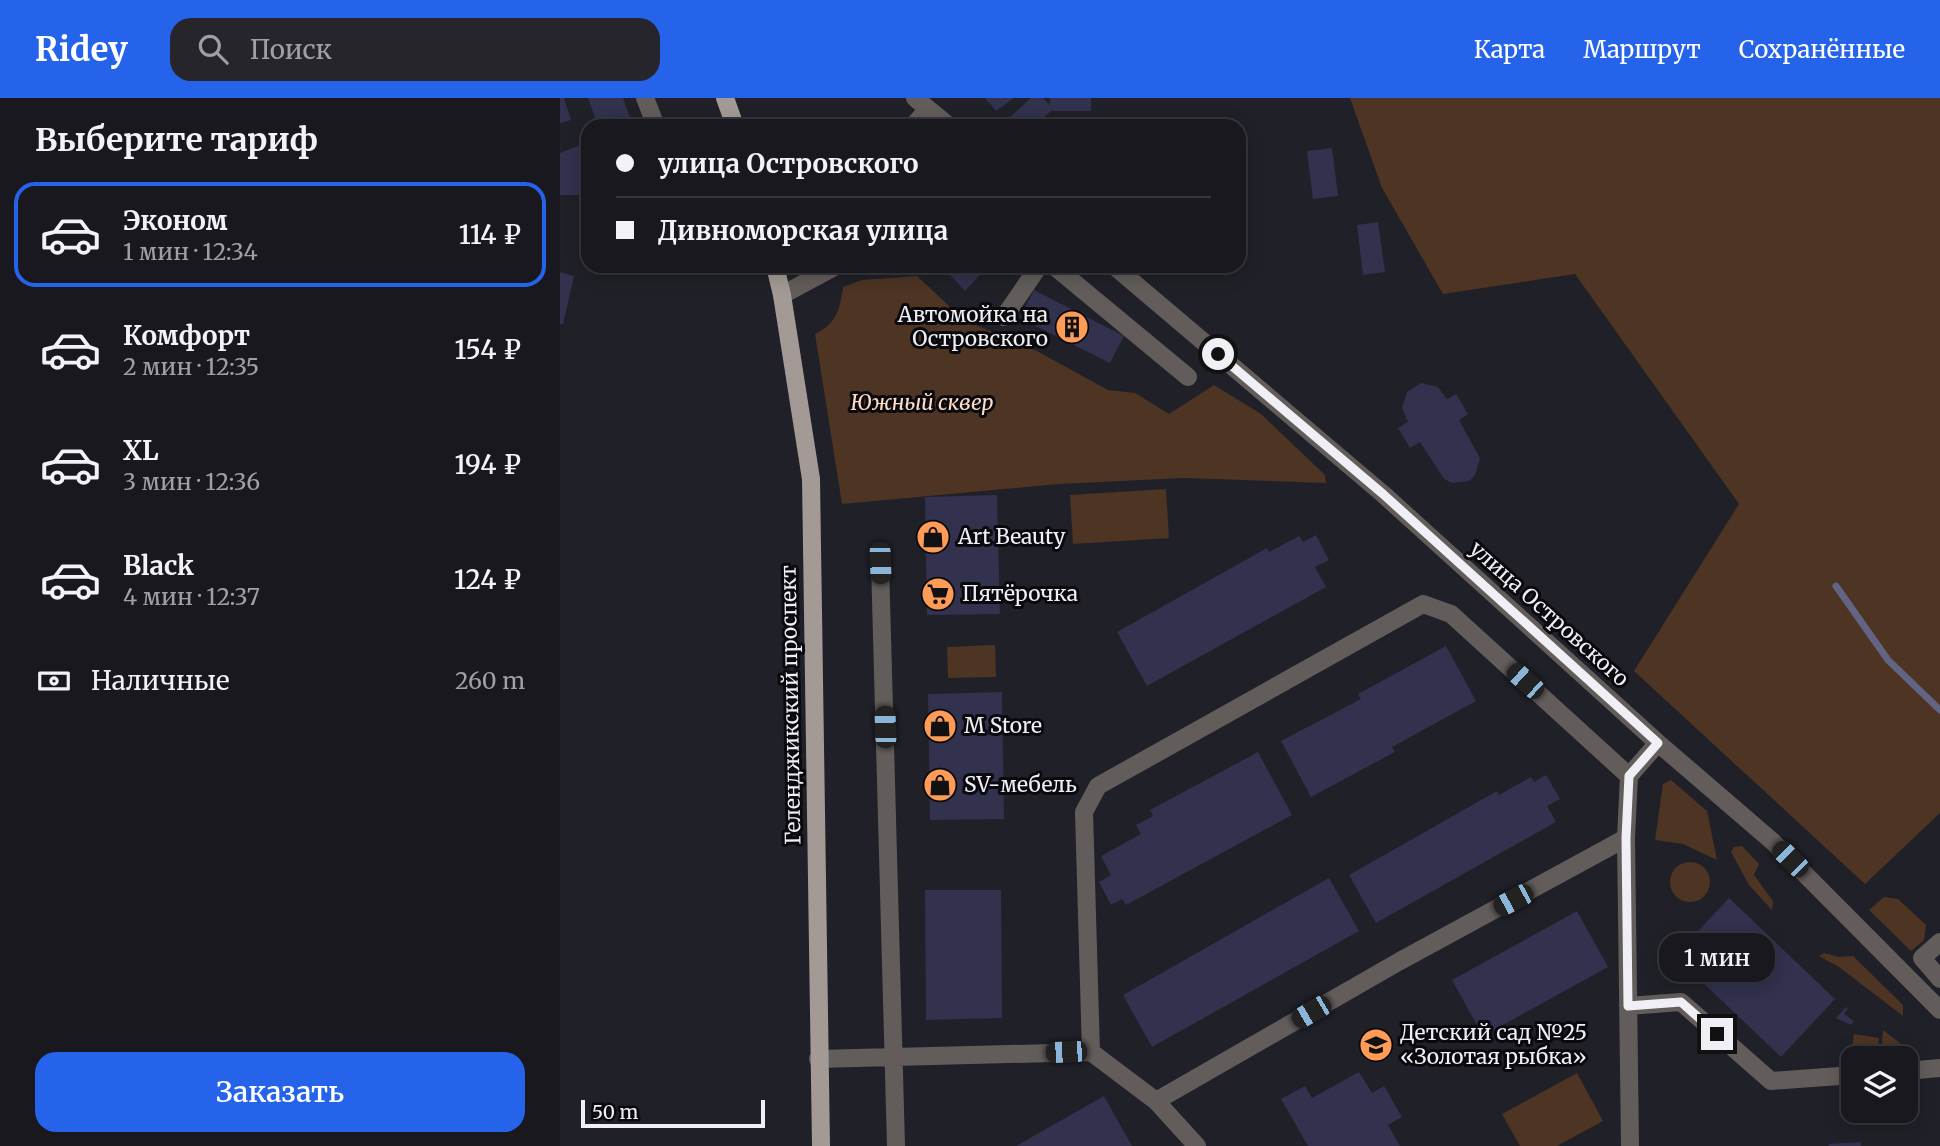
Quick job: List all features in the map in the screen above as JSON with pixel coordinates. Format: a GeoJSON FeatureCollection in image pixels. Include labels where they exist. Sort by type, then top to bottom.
{"type":"FeatureCollection","features":[{"type":"Feature","properties":{"kind":"main road"},"geometry":{"type":"LineString","coordinates":[[725,98],[732,119]]}},
{"type":"Feature","properties":{"kind":"main road","name":"Геленджикский проспект"},"geometry":{"type":"LineString","coordinates":[[777,273],[811,479],[821,1146]]}},
{"type":"Feature","properties":{"kind":"street"},"geometry":{"type":"LineString","coordinates":[[645,98],[653,119]]}},
{"type":"Feature","properties":{"kind":"street"},"geometry":{"type":"LineString","coordinates":[[921,103],[940,119]]}},
{"type":"Feature","properties":{"kind":"street"},"geometry":{"type":"LineString","coordinates":[[782,295],[823,273]]}},
{"type":"Feature","properties":{"kind":"street"},"geometry":{"type":"LineString","coordinates":[[1004,317],[1033,273]]}},
{"type":"Feature","properties":{"kind":"street"},"geometry":{"type":"LineString","coordinates":[[1062,273],[1188,377]]}},
{"type":"Feature","properties":{"kind":"street","name":"улица Островского"},"geometry":{"type":"LineString","coordinates":[[1122,273],[1383,494],[1658,743],[1772,841],[1940,1010]]}},
{"type":"Feature","properties":{"kind":"street"},"geometry":{"type":"LineString","coordinates":[[880,563],[896,1146]]}},
{"type":"Feature","properties":{"kind":"street"},"geometry":{"type":"LineString","coordinates":[[1091,1052],[1084,812],[1098,786],[1423,604],[1451,614],[1629,776]]}},
{"type":"Feature","properties":{"kind":"street"},"geometry":{"type":"LineString","coordinates":[[1630,1146],[1626,838],[1629,776],[1658,743]]}},
{"type":"Feature","properties":{"kind":"street"},"geometry":{"type":"LineString","coordinates":[[1156,1101],[1400,961],[1626,838]]}},
{"type":"Feature","properties":{"kind":"street"},"geometry":{"type":"LineString","coordinates":[[1914,984],[1935,974],[1922,958],[1940,942]]}},
{"type":"Feature","properties":{"kind":"street"},"geometry":{"type":"LineString","coordinates":[[1628,1006],[1681,1002],[1771,1081],[1841,1076]]}},
{"type":"Feature","properties":{"kind":"street"},"geometry":{"type":"LineString","coordinates":[[818,1059],[1091,1052],[1156,1101],[1197,1146]]}},
{"type":"Feature","properties":{"kind":"street"},"geometry":{"type":"LineString","coordinates":[[1918,1070],[1940,1068]]}},
{"type":"Feature","properties":{"kind":"green space"},"geometry":{"type":"Polygon","coordinates":[[[1350,98],[1940,98],[1940,813],[1865,884],[1634,671],[1739,504],[1575,274],[1443,294],[1382,188],[1350,98]]]}},
{"type":"Feature","properties":{"kind":"green space","name":"Южный сквер"},"geometry":{"type":"Polygon","coordinates":[[[917,276],[964,320],[1035,350],[1108,390],[1135,393],[1169,414],[1214,385],[1261,414],[1325,475],[1326,483],[1184,478],[1058,484],[842,504],[815,334],[828,326],[836,315],[843,287],[862,280],[917,276]]]}},
{"type":"Feature","properties":{"kind":"green space"},"geometry":{"type":"Polygon","coordinates":[[[1166,489],[1169,538],[1073,544],[1070,495],[1166,489]]]}},
{"type":"Feature","properties":{"kind":"green space"},"geometry":{"type":"Polygon","coordinates":[[[995,645],[996,677],[948,678],[947,647],[995,645]]]}},
{"type":"Feature","properties":{"kind":"green space"},"geometry":{"type":"Polygon","coordinates":[[[1671,780],[1707,811],[1717,860],[1683,844],[1655,840],[1663,784],[1671,780]]]}},
{"type":"Feature","properties":{"kind":"green space"},"geometry":{"type":"Polygon","coordinates":[[[1742,846],[1759,864],[1754,875],[1773,901],[1772,910],[1749,885],[1731,852],[1734,847],[1742,846]]]}},
{"type":"Feature","properties":{"kind":"green space"},"geometry":{"type":"Polygon","coordinates":[[[1690,862],[1704,868],[1710,882],[1704,896],[1690,902],[1676,896],[1670,882],[1676,868],[1690,862]]]}},
{"type":"Feature","properties":{"kind":"green space"},"geometry":{"type":"Polygon","coordinates":[[[1884,897],[1898,899],[1926,925],[1924,940],[1911,951],[1869,910],[1884,897]]]}},
{"type":"Feature","properties":{"kind":"green space"},"geometry":{"type":"Polygon","coordinates":[[[1824,953],[1838,957],[1853,956],[1903,1005],[1903,1016],[1839,967],[1819,956],[1824,953]]]}},
{"type":"Feature","properties":{"kind":"green space"},"geometry":{"type":"Polygon","coordinates":[[[1883,1030],[1904,1046],[1882,1046],[1883,1030]]]}},
{"type":"Feature","properties":{"kind":"green space"},"geometry":{"type":"Polygon","coordinates":[[[1854,1034],[1879,1038],[1878,1046],[1852,1046],[1854,1034]]]}},
{"type":"Feature","properties":{"kind":"green space"},"geometry":{"type":"Polygon","coordinates":[[[1577,1073],[1603,1121],[1557,1146],[1520,1146],[1502,1114],[1577,1073]]]}},
{"type":"Feature","properties":{"kind":"building"},"geometry":{"type":"Polygon","coordinates":[[[560,98],[564,98],[571,120],[560,123],[560,98]]]}},
{"type":"Feature","properties":{"kind":"building"},"geometry":{"type":"Polygon","coordinates":[[[588,98],[623,98],[630,119],[596,119],[588,98]]]}},
{"type":"Feature","properties":{"kind":"building"},"geometry":{"type":"Polygon","coordinates":[[[985,98],[1014,98],[996,111],[985,98]]]}},
{"type":"Feature","properties":{"kind":"building"},"geometry":{"type":"Polygon","coordinates":[[[1031,98],[1043,98],[1050,105],[1050,98],[1091,98],[1091,111],[1051,111],[1042,119],[1009,118],[1031,98]]]}},
{"type":"Feature","properties":{"kind":"building"},"geometry":{"type":"Polygon","coordinates":[[[581,145],[581,195],[560,195],[560,153],[581,145]]]}},
{"type":"Feature","properties":{"kind":"building"},"geometry":{"type":"Polygon","coordinates":[[[1332,148],[1338,196],[1313,199],[1307,151],[1332,148]]]}},
{"type":"Feature","properties":{"kind":"building"},"geometry":{"type":"Polygon","coordinates":[[[1378,222],[1385,272],[1363,275],[1357,225],[1378,222]]]}},
{"type":"Feature","properties":{"kind":"building"},"geometry":{"type":"Polygon","coordinates":[[[560,272],[574,276],[563,324],[560,324],[560,272]]]}},
{"type":"Feature","properties":{"kind":"building"},"geometry":{"type":"Polygon","coordinates":[[[948,273],[982,273],[965,291],[948,273]]]}},
{"type":"Feature","properties":{"kind":"building","name":"Автомойка на Островского"},"geometry":{"type":"Polygon","coordinates":[[[1034,290],[1124,336],[1110,363],[1020,318],[1034,290]]]}},
{"type":"Feature","properties":{"kind":"building"},"geometry":{"type":"Polygon","coordinates":[[[1421,383],[1438,387],[1447,399],[1456,394],[1468,414],[1459,420],[1480,458],[1475,475],[1469,481],[1452,483],[1444,479],[1420,442],[1410,448],[1398,428],[1408,422],[1402,408],[1407,392],[1421,383]]]}},
{"type":"Feature","properties":{"kind":"building"},"geometry":{"type":"Polygon","coordinates":[[[997,495],[1000,614],[927,615],[925,497],[997,495]]]}},
{"type":"Feature","properties":{"kind":"building"},"geometry":{"type":"Polygon","coordinates":[[[1316,535],[1329,560],[1315,567],[1326,587],[1147,686],[1117,632],[1267,548],[1269,552],[1299,536],[1303,542],[1316,535]]]}},
{"type":"Feature","properties":{"kind":"building"},"geometry":{"type":"Polygon","coordinates":[[[1446,646],[1476,701],[1392,747],[1395,752],[1311,797],[1281,741],[1361,699],[1358,694],[1446,646]]]}},
{"type":"Feature","properties":{"kind":"building"},"geometry":{"type":"Polygon","coordinates":[[[1002,692],[1004,819],[930,820],[928,694],[1002,692]]]}},
{"type":"Feature","properties":{"kind":"building"},"geometry":{"type":"Polygon","coordinates":[[[1258,752],[1292,815],[1126,905],[1122,899],[1111,905],[1099,882],[1111,875],[1101,856],[1141,834],[1136,825],[1153,816],[1150,810],[1258,752]]]}},
{"type":"Feature","properties":{"kind":"building"},"geometry":{"type":"Polygon","coordinates":[[[1546,775],[1560,799],[1547,806],[1556,822],[1376,923],[1349,875],[1497,791],[1499,795],[1531,777],[1534,782],[1546,775]]]}},
{"type":"Feature","properties":{"kind":"building"},"geometry":{"type":"Polygon","coordinates":[[[1329,878],[1359,931],[1152,1047],[1123,995],[1329,878]]]}},
{"type":"Feature","properties":{"kind":"building"},"geometry":{"type":"Polygon","coordinates":[[[925,890],[1001,890],[1002,1018],[926,1020],[925,890]]]}},
{"type":"Feature","properties":{"kind":"building"},"geometry":{"type":"Polygon","coordinates":[[[1729,898],[1835,999],[1781,1057],[1675,956],[1729,898]]]}},
{"type":"Feature","properties":{"kind":"building"},"geometry":{"type":"Polygon","coordinates":[[[1577,911],[1608,967],[1483,1036],[1452,980],[1577,911]]]}},
{"type":"Feature","properties":{"kind":"building"},"geometry":{"type":"Polygon","coordinates":[[[1848,1008],[1844,1014],[1854,1021],[1851,1025],[1836,1018],[1848,1008]]]}},
{"type":"Feature","properties":{"kind":"building"},"geometry":{"type":"Polygon","coordinates":[[[1359,1072],[1372,1093],[1384,1086],[1402,1117],[1388,1125],[1400,1146],[1308,1146],[1281,1099],[1305,1086],[1312,1098],[1359,1072]]]}},
{"type":"Feature","properties":{"kind":"building"},"geometry":{"type":"Polygon","coordinates":[[[1104,1096],[1132,1146],[1016,1146],[1104,1096]]]}},
{"type":"Feature","properties":{"kind":"building"},"geometry":{"type":"Polygon","coordinates":[[[1861,1142],[1861,1146],[1829,1146],[1829,1144],[1861,1142]]]}},
{"type":"Feature","properties":{"kind":"waterway"},"geometry":{"type":"LineString","coordinates":[[1836,586],[1888,660],[1940,710]]}},
{"type":"Feature","properties":{"kind":"place","name":"Автомойка на Островского"},"geometry":{"type":"Point","coordinates":[1072,327]}},
{"type":"Feature","properties":{"kind":"place","name":"Art Beauty"},"geometry":{"type":"Point","coordinates":[933,537]}},
{"type":"Feature","properties":{"kind":"place","name":"Пятёрочка"},"geometry":{"type":"Point","coordinates":[938,594]}},
{"type":"Feature","properties":{"kind":"place","name":"M Store"},"geometry":{"type":"Point","coordinates":[940,726]}},
{"type":"Feature","properties":{"kind":"place","name":"SV-мебель"},"geometry":{"type":"Point","coordinates":[940,785]}},
{"type":"Feature","properties":{"kind":"place","name":"Детский сад №25 «Золотая рыбка»"},"geometry":{"type":"Point","coordinates":[1376,1045]}},
{"type":"Feature","properties":{"kind":"route"},"geometry":{"type":"LineString","coordinates":[[1218,354],[1383,494],[1658,743],[1629,776],[1626,838],[1628,1006],[1681,1002],[1717,1034]]}}]}
